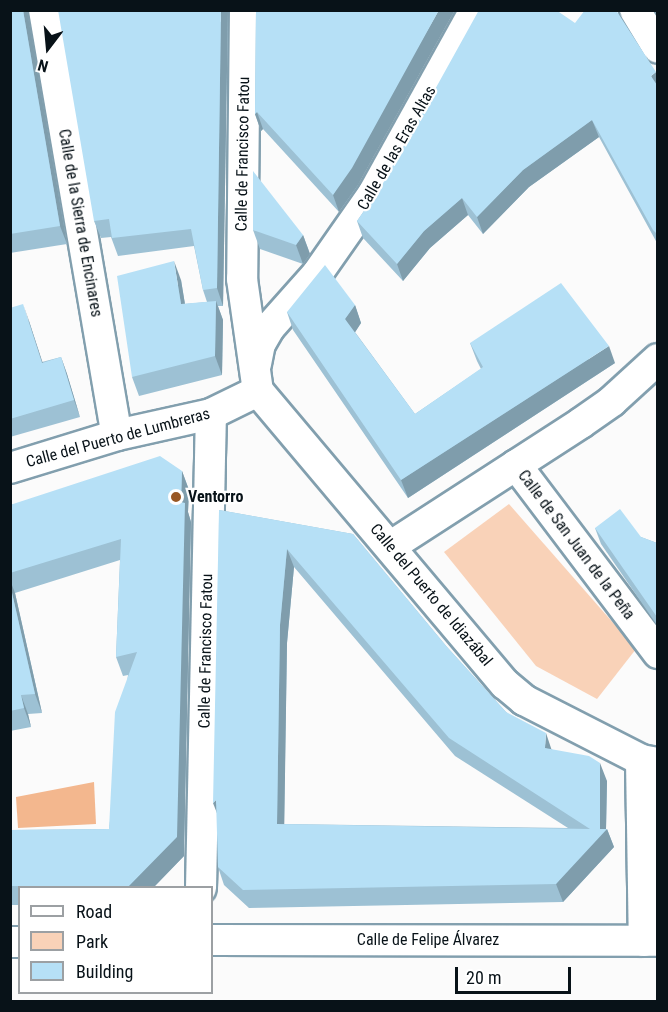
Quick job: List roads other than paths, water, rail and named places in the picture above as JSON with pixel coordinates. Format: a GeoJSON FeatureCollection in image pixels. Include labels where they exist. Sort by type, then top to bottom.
{"type":"FeatureCollection","features":[{"type":"Feature","properties":{"kind":"street","name":"Calle de la Sierra de Encinares"},"geometry":{"type":"LineString","coordinates":[[44,10],[117,435]]}},
{"type":"Feature","properties":{"kind":"street","name":"Calle de Francisco Fatou"},"geometry":{"type":"LineString","coordinates":[[245,10],[242,279],[256,380]]}},
{"type":"Feature","properties":{"kind":"street","name":"Calle de las Eras Altas"},"geometry":{"type":"LineString","coordinates":[[256,380],[260,344],[270,327],[316,274],[373,194],[475,10]]}},
{"type":"Feature","properties":{"kind":"street"},"geometry":{"type":"LineString","coordinates":[[635,10],[657,48]]}},
{"type":"Feature","properties":{"kind":"street","name":"Calle de San Juan de la Peña"},"geometry":{"type":"LineString","coordinates":[[391,546],[612,401],[657,359]]}},
{"type":"Feature","properties":{"kind":"street","name":"Calle del Puerto de Lumbreras"},"geometry":{"type":"LineString","coordinates":[[10,468],[117,435],[211,414],[256,380]]}},
{"type":"Feature","properties":{"kind":"street","name":"Calle del Puerto de Idiazábal"},"geometry":{"type":"LineString","coordinates":[[256,380],[505,684],[524,700],[649,762]]}},
{"type":"Feature","properties":{"kind":"street","name":"Calle de Francisco Fatou"},"geometry":{"type":"LineString","coordinates":[[201,886],[211,414]]}},
{"type":"Feature","properties":{"kind":"street","name":"Calle de San Juan de la Peña"},"geometry":{"type":"LineString","coordinates":[[516,465],[657,653]]}},
{"type":"Feature","properties":{"kind":"street","name":"Calle de Felipe Álvarez"},"geometry":{"type":"LineString","coordinates":[[213,940],[650,941],[649,762]]}},
{"type":"Feature","properties":{"kind":"place","name":"Ventorro"},"geometry":{"type":"Point","coordinates":[176,497]}}]}
